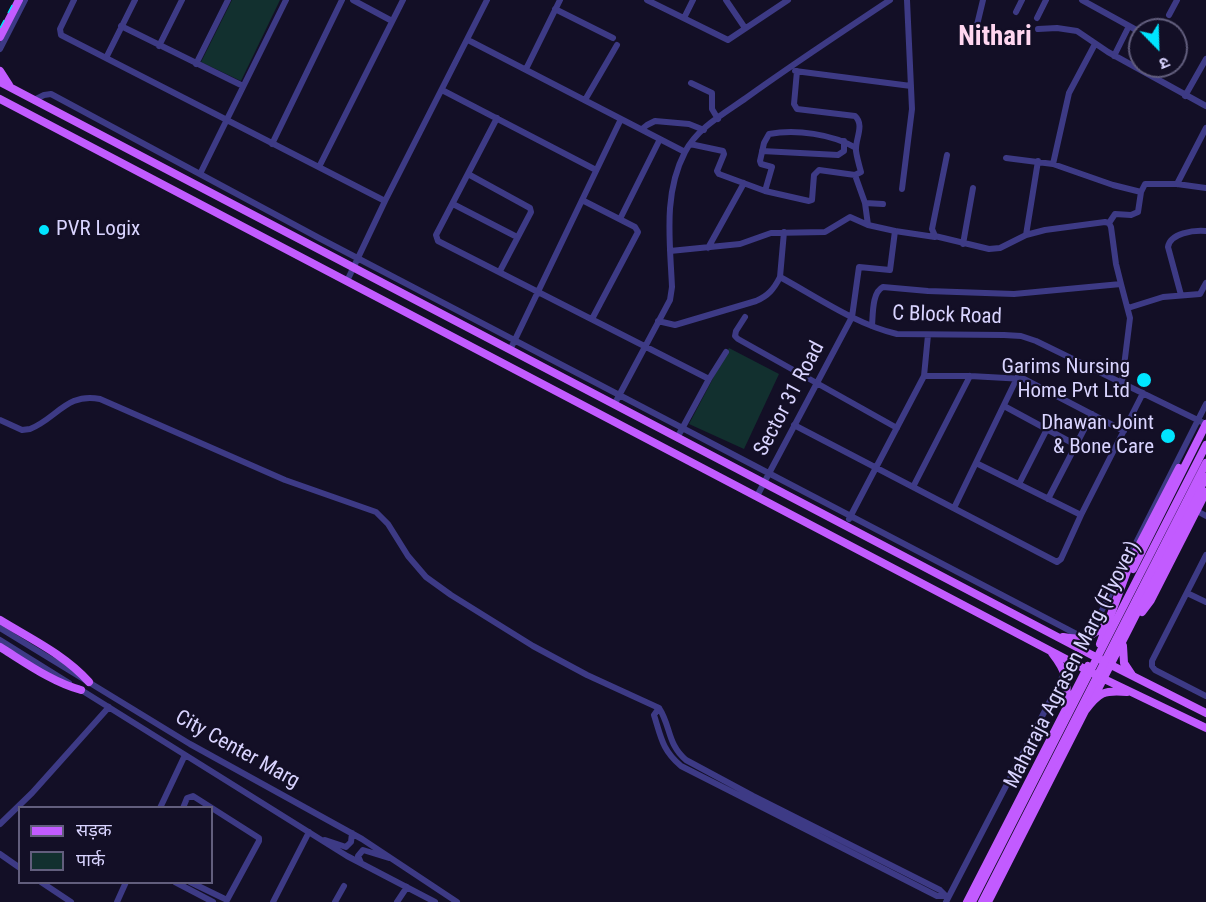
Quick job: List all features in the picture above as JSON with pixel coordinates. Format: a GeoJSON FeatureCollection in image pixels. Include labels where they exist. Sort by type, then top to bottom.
{"type":"FeatureCollection","features":[{"type":"Feature","properties":{"kind":"main road"},"geometry":{"type":"LineString","coordinates":[[0,37],[19,0]]}},
{"type":"Feature","properties":{"kind":"main road"},"geometry":{"type":"LineString","coordinates":[[0,71],[11,88]]}},
{"type":"Feature","properties":{"kind":"main road"},"geometry":{"type":"LineString","coordinates":[[0,82],[1090,655],[1206,713]]}},
{"type":"Feature","properties":{"kind":"main road"},"geometry":{"type":"LineString","coordinates":[[2,100],[1104,679],[1206,728]]}},
{"type":"Feature","properties":{"kind":"main road"},"geometry":{"type":"LineString","coordinates":[[1054,635],[1079,640],[1107,624],[1203,421]]}},
{"type":"Feature","properties":{"kind":"main road"},"geometry":{"type":"LineString","coordinates":[[967,902],[1065,711],[1083,667],[1104,635],[1131,563],[1203,421]]}},
{"type":"Feature","properties":{"kind":"main road","name":"Maharaja Agrasen Marg (Flyover)"},"geometry":{"type":"LineString","coordinates":[[972,902],[1206,445]]}},
{"type":"Feature","properties":{"kind":"main road","name":"Maharaja Agrasen Marg (Flyover)"},"geometry":{"type":"LineString","coordinates":[[982,902],[1206,462]]}},
{"type":"Feature","properties":{"kind":"main road"},"geometry":{"type":"LineString","coordinates":[[988,902],[1085,711],[1112,666],[1206,477]]}},
{"type":"Feature","properties":{"kind":"main road"},"geometry":{"type":"LineString","coordinates":[[1132,676],[1124,663],[1125,636],[1151,600],[1206,492]]}},
{"type":"Feature","properties":{"kind":"main road"},"geometry":{"type":"LineString","coordinates":[[0,620],[62,658],[89,682]]}},
{"type":"Feature","properties":{"kind":"main road"},"geometry":{"type":"LineString","coordinates":[[0,647],[67,686],[81,690]]}},
{"type":"Feature","properties":{"kind":"main road"},"geometry":{"type":"LineString","coordinates":[[1047,649],[1062,666],[1068,684],[1065,711]]}},
{"type":"Feature","properties":{"kind":"main road"},"geometry":{"type":"LineString","coordinates":[[1092,701],[1105,692],[1134,692]]}},
{"type":"Feature","properties":{"kind":"street"},"geometry":{"type":"LineString","coordinates":[[0,50],[25,0]]}},
{"type":"Feature","properties":{"kind":"street"},"geometry":{"type":"LineString","coordinates":[[74,0],[60,29],[61,35],[385,201]]}},
{"type":"Feature","properties":{"kind":"street"},"geometry":{"type":"LineString","coordinates":[[106,58],[135,0]]}},
{"type":"Feature","properties":{"kind":"street"},"geometry":{"type":"LineString","coordinates":[[159,46],[182,0]]}},
{"type":"Feature","properties":{"kind":"street"},"geometry":{"type":"LineString","coordinates":[[196,64],[228,0]]}},
{"type":"Feature","properties":{"kind":"street"},"geometry":{"type":"LineString","coordinates":[[200,174],[286,0]]}},
{"type":"Feature","properties":{"kind":"street"},"geometry":{"type":"LineString","coordinates":[[272,144],[342,0]]}},
{"type":"Feature","properties":{"kind":"street"},"geometry":{"type":"LineString","coordinates":[[353,0],[392,21]]}},
{"type":"Feature","properties":{"kind":"street"},"geometry":{"type":"LineString","coordinates":[[319,167],[403,0]]}},
{"type":"Feature","properties":{"kind":"street"},"geometry":{"type":"LineString","coordinates":[[347,281],[487,0]]}},
{"type":"Feature","properties":{"kind":"street"},"geometry":{"type":"LineString","coordinates":[[526,69],[560,0]]}},
{"type":"Feature","properties":{"kind":"street"},"geometry":{"type":"LineString","coordinates":[[648,0],[728,40],[786,0]]}},
{"type":"Feature","properties":{"kind":"street"},"geometry":{"type":"LineString","coordinates":[[684,18],[693,0]]}},
{"type":"Feature","properties":{"kind":"street"},"geometry":{"type":"LineString","coordinates":[[726,0],[745,28]]}},
{"type":"Feature","properties":{"kind":"street"},"geometry":{"type":"LineString","coordinates":[[614,405],[670,300],[672,287],[669,203],[675,178],[690,144],[718,119],[786,69],[890,0]]}},
{"type":"Feature","properties":{"kind":"street"},"geometry":{"type":"LineString","coordinates":[[902,189],[910,126],[911,86],[906,0]]}},
{"type":"Feature","properties":{"kind":"street"},"geometry":{"type":"LineString","coordinates":[[976,29],[983,0]]}},
{"type":"Feature","properties":{"kind":"street"},"geometry":{"type":"LineString","coordinates":[[1016,12],[1022,0]]}},
{"type":"Feature","properties":{"kind":"street"},"geometry":{"type":"LineString","coordinates":[[1037,18],[1046,0]]}},
{"type":"Feature","properties":{"kind":"street"},"geometry":{"type":"LineString","coordinates":[[1082,0],[1128,25]]}},
{"type":"Feature","properties":{"kind":"street"},"geometry":{"type":"LineString","coordinates":[[1169,15],[1177,0]]}},
{"type":"Feature","properties":{"kind":"street"},"geometry":{"type":"LineString","coordinates":[[555,9],[613,38]]}},
{"type":"Feature","properties":{"kind":"street"},"geometry":{"type":"LineString","coordinates":[[122,27],[243,86]]}},
{"type":"Feature","properties":{"kind":"street"},"geometry":{"type":"LineString","coordinates":[[1038,29],[1058,28],[1077,31],[1114,56],[1206,106]]}},
{"type":"Feature","properties":{"kind":"street"},"geometry":{"type":"LineString","coordinates":[[1114,56],[1128,28]]}},
{"type":"Feature","properties":{"kind":"street"},"geometry":{"type":"LineString","coordinates":[[468,40],[685,152]]}},
{"type":"Feature","properties":{"kind":"street"},"geometry":{"type":"LineString","coordinates":[[1053,164],[1069,93],[1095,44]]}},
{"type":"Feature","properties":{"kind":"street"},"geometry":{"type":"LineString","coordinates":[[585,100],[617,45]]}},
{"type":"Feature","properties":{"kind":"street"},"geometry":{"type":"LineString","coordinates":[[1185,96],[1206,59]]}},
{"type":"Feature","properties":{"kind":"street"},"geometry":{"type":"LineString","coordinates":[[786,69],[911,86]]}},
{"type":"Feature","properties":{"kind":"street"},"geometry":{"type":"LineString","coordinates":[[690,144],[723,151],[718,172],[765,191],[809,201],[813,198],[816,172],[855,175],[861,172],[856,148],[860,124],[855,116],[796,109],[794,104],[797,71]]}},
{"type":"Feature","properties":{"kind":"street"},"geometry":{"type":"LineString","coordinates":[[691,82],[712,93],[712,109],[718,119]]}},
{"type":"Feature","properties":{"kind":"street"},"geometry":{"type":"LineString","coordinates":[[442,90],[596,170]]}},
{"type":"Feature","properties":{"kind":"street"},"geometry":{"type":"LineString","coordinates":[[34,100],[44,94],[51,94],[850,516],[1088,636],[1141,530],[1203,421],[1206,404]]}},
{"type":"Feature","properties":{"kind":"street"},"geometry":{"type":"LineString","coordinates":[[497,118],[436,235],[438,241],[709,379]]}},
{"type":"Feature","properties":{"kind":"street"},"geometry":{"type":"LineString","coordinates":[[510,350],[621,119]]}},
{"type":"Feature","properties":{"kind":"street"},"geometry":{"type":"LineString","coordinates":[[642,129],[647,124],[656,121],[689,124],[704,130]]}},
{"type":"Feature","properties":{"kind":"street"},"geometry":{"type":"LineString","coordinates":[[1177,184],[1206,128]]}},
{"type":"Feature","properties":{"kind":"street"},"geometry":{"type":"LineString","coordinates":[[765,191],[772,169],[771,166],[760,163],[766,136],[772,133],[818,135],[844,141],[856,148]]}},
{"type":"Feature","properties":{"kind":"street"},"geometry":{"type":"LineString","coordinates":[[620,219],[660,139]]}},
{"type":"Feature","properties":{"kind":"street"},"geometry":{"type":"LineString","coordinates":[[762,151],[838,155],[844,151],[844,141]]}},
{"type":"Feature","properties":{"kind":"street"},"geometry":{"type":"LineString","coordinates":[[935,237],[932,229],[947,155]]}},
{"type":"Feature","properties":{"kind":"street"},"geometry":{"type":"LineString","coordinates":[[1006,158],[1053,164],[1113,185],[1141,192]]}},
{"type":"Feature","properties":{"kind":"street"},"geometry":{"type":"LineString","coordinates":[[1026,234],[1038,161]]}},
{"type":"Feature","properties":{"kind":"street"},"geometry":{"type":"LineString","coordinates":[[468,174],[530,208],[531,212],[500,271]]}},
{"type":"Feature","properties":{"kind":"street"},"geometry":{"type":"LineString","coordinates":[[855,175],[866,202],[868,225]]}},
{"type":"Feature","properties":{"kind":"street"},"geometry":{"type":"LineString","coordinates":[[708,248],[744,183]]}},
{"type":"Feature","properties":{"kind":"street"},"geometry":{"type":"LineString","coordinates":[[1109,223],[1115,214],[1136,214],[1138,212],[1143,186],[1148,184],[1177,184],[1206,188]]}},
{"type":"Feature","properties":{"kind":"street"},"geometry":{"type":"LineString","coordinates":[[963,244],[973,188]]}},
{"type":"Feature","properties":{"kind":"street"},"geometry":{"type":"LineString","coordinates":[[582,200],[635,227],[638,232],[592,319]]}},
{"type":"Feature","properties":{"kind":"street"},"geometry":{"type":"LineString","coordinates":[[866,202],[883,204]]}},
{"type":"Feature","properties":{"kind":"street"},"geometry":{"type":"LineString","coordinates":[[453,204],[517,237]]}},
{"type":"Feature","properties":{"kind":"street"},"geometry":{"type":"LineString","coordinates":[[670,251],[740,244],[771,232],[825,232],[843,219],[850,218],[868,225],[989,249],[1000,248],[1026,234],[1072,225],[1109,223]]}},
{"type":"Feature","properties":{"kind":"street"},"geometry":{"type":"LineString","coordinates":[[1109,223],[1116,264],[1128,308],[1129,331],[1122,382]]}},
{"type":"Feature","properties":{"kind":"street"},"geometry":{"type":"LineString","coordinates":[[852,317],[859,267],[890,270],[895,231]]}},
{"type":"Feature","properties":{"kind":"street"},"geometry":{"type":"LineString","coordinates":[[1180,295],[1168,247],[1169,241],[1173,237],[1184,234],[1206,231]]}},
{"type":"Feature","properties":{"kind":"street"},"geometry":{"type":"LineString","coordinates":[[658,321],[675,325],[765,297],[780,277],[784,232]]}},
{"type":"Feature","properties":{"kind":"street","name":"C Block Road"},"geometry":{"type":"LineString","coordinates":[[780,277],[852,317],[897,334],[1020,336],[1036,341],[1203,421]]}},
{"type":"Feature","properties":{"kind":"street"},"geometry":{"type":"LineString","coordinates":[[1128,308],[1163,297],[1200,294],[1206,283]]}},
{"type":"Feature","properties":{"kind":"street"},"geometry":{"type":"LineString","coordinates":[[872,326],[876,294],[880,288],[884,287],[1014,294],[1121,284]]}},
{"type":"Feature","properties":{"kind":"street"},"geometry":{"type":"LineString","coordinates":[[745,317],[736,331],[735,336],[738,339],[897,428]]}},
{"type":"Feature","properties":{"kind":"street","name":"Sector 31 Road"},"geometry":{"type":"LineString","coordinates":[[757,496],[852,317]]}},
{"type":"Feature","properties":{"kind":"street"},"geometry":{"type":"LineString","coordinates":[[845,526],[924,376],[928,335]]}},
{"type":"Feature","properties":{"kind":"street"},"geometry":{"type":"LineString","coordinates":[[677,438],[726,352]]}},
{"type":"Feature","properties":{"kind":"street"},"geometry":{"type":"LineString","coordinates":[[924,376],[970,375],[1017,378],[1033,383],[1124,431]]}},
{"type":"Feature","properties":{"kind":"street"},"geometry":{"type":"LineString","coordinates":[[913,487],[970,375]]}},
{"type":"Feature","properties":{"kind":"street"},"geometry":{"type":"LineString","coordinates":[[954,508],[1017,378]]}},
{"type":"Feature","properties":{"kind":"street"},"geometry":{"type":"LineString","coordinates":[[794,425],[1057,562],[1061,559],[1143,393]]}},
{"type":"Feature","properties":{"kind":"street"},"geometry":{"type":"LineString","coordinates":[[0,420],[22,430],[30,429],[78,399],[88,396],[100,399],[285,480],[376,512],[388,524],[420,570],[452,595],[533,646],[587,675],[659,708],[654,715],[663,746],[681,766],[936,896],[946,899],[1064,674]]}},
{"type":"Feature","properties":{"kind":"street"},"geometry":{"type":"LineString","coordinates":[[1004,406],[1076,445]]}},
{"type":"Feature","properties":{"kind":"street"},"geometry":{"type":"LineString","coordinates":[[1048,499],[1092,414]]}},
{"type":"Feature","properties":{"kind":"street"},"geometry":{"type":"LineString","coordinates":[[1019,484],[1047,429]]}},
{"type":"Feature","properties":{"kind":"street"},"geometry":{"type":"LineString","coordinates":[[976,463],[1081,515]]}},
{"type":"Feature","properties":{"kind":"street"},"geometry":{"type":"LineString","coordinates":[[1197,511],[1206,516]]}},
{"type":"Feature","properties":{"kind":"street"},"geometry":{"type":"LineString","coordinates":[[1206,555],[1152,661],[1155,670],[1206,696]]}},
{"type":"Feature","properties":{"kind":"street"},"geometry":{"type":"LineString","coordinates":[[1187,593],[1206,602]]}},
{"type":"Feature","properties":{"kind":"street","name":"City Center Marg"},"geometry":{"type":"LineString","coordinates":[[0,628],[190,744],[352,833],[457,902]]}},
{"type":"Feature","properties":{"kind":"street","name":"City Center Marg"},"geometry":{"type":"LineString","coordinates":[[0,640],[361,864],[435,902]]}},
{"type":"Feature","properties":{"kind":"street"},"geometry":{"type":"LineString","coordinates":[[19,806],[109,707]]}},
{"type":"Feature","properties":{"kind":"street"},"geometry":{"type":"LineString","coordinates":[[160,806],[185,755]]}},
{"type":"Feature","properties":{"kind":"street"},"geometry":{"type":"LineString","coordinates":[[183,806],[187,798],[194,796],[209,806]]}},
{"type":"Feature","properties":{"kind":"street"},"geometry":{"type":"LineString","coordinates":[[0,824],[18,807]]}},
{"type":"Feature","properties":{"kind":"street"},"geometry":{"type":"LineString","coordinates":[[194,884],[227,900],[259,841],[259,838],[213,808]]}},
{"type":"Feature","properties":{"kind":"street"},"geometry":{"type":"LineString","coordinates":[[273,902],[309,832]]}},
{"type":"Feature","properties":{"kind":"street"},"geometry":{"type":"LineString","coordinates":[[318,838],[346,847],[351,842],[352,833]]}},
{"type":"Feature","properties":{"kind":"street"},"geometry":{"type":"LineString","coordinates":[[361,864],[358,856],[363,850],[392,858]]}},
{"type":"Feature","properties":{"kind":"street"},"geometry":{"type":"LineString","coordinates":[[0,854],[18,867]]}},
{"type":"Feature","properties":{"kind":"street"},"geometry":{"type":"LineString","coordinates":[[44,884],[71,902]]}},
{"type":"Feature","properties":{"kind":"street"},"geometry":{"type":"LineString","coordinates":[[117,902],[125,884]]}},
{"type":"Feature","properties":{"kind":"street"},"geometry":{"type":"LineString","coordinates":[[179,884],[211,902]]}},
{"type":"Feature","properties":{"kind":"street"},"geometry":{"type":"LineString","coordinates":[[335,902],[344,886]]}},
{"type":"Feature","properties":{"kind":"street"},"geometry":{"type":"LineString","coordinates":[[397,902],[407,887]]}},
{"type":"Feature","properties":{"kind":"green space"},"geometry":{"type":"Polygon","coordinates":[[[232,0],[280,0],[241,81],[201,62],[232,0]]]}},
{"type":"Feature","properties":{"kind":"green space"},"geometry":{"type":"Polygon","coordinates":[[[729,348],[779,374],[744,449],[689,424],[729,348]]]}},
{"type":"Feature","properties":{"kind":"railway"},"geometry":{"type":"LineString","coordinates":[[0,28],[15,0]]}},
{"type":"Feature","properties":{"kind":"place","name":"PVR Logix"},"geometry":{"type":"Point","coordinates":[44,230]}},
{"type":"Feature","properties":{"kind":"place","name":"Garims Nursing Home Pvt Ltd"},"geometry":{"type":"Point","coordinates":[1144,380]}},
{"type":"Feature","properties":{"kind":"place","name":"Dhawan Joint & Bone Care"},"geometry":{"type":"Point","coordinates":[1168,436]}},
{"type":"Feature","properties":{"kind":"district","name":"Nithari"},"geometry":{"type":"Point","coordinates":[995,38]}}]}
